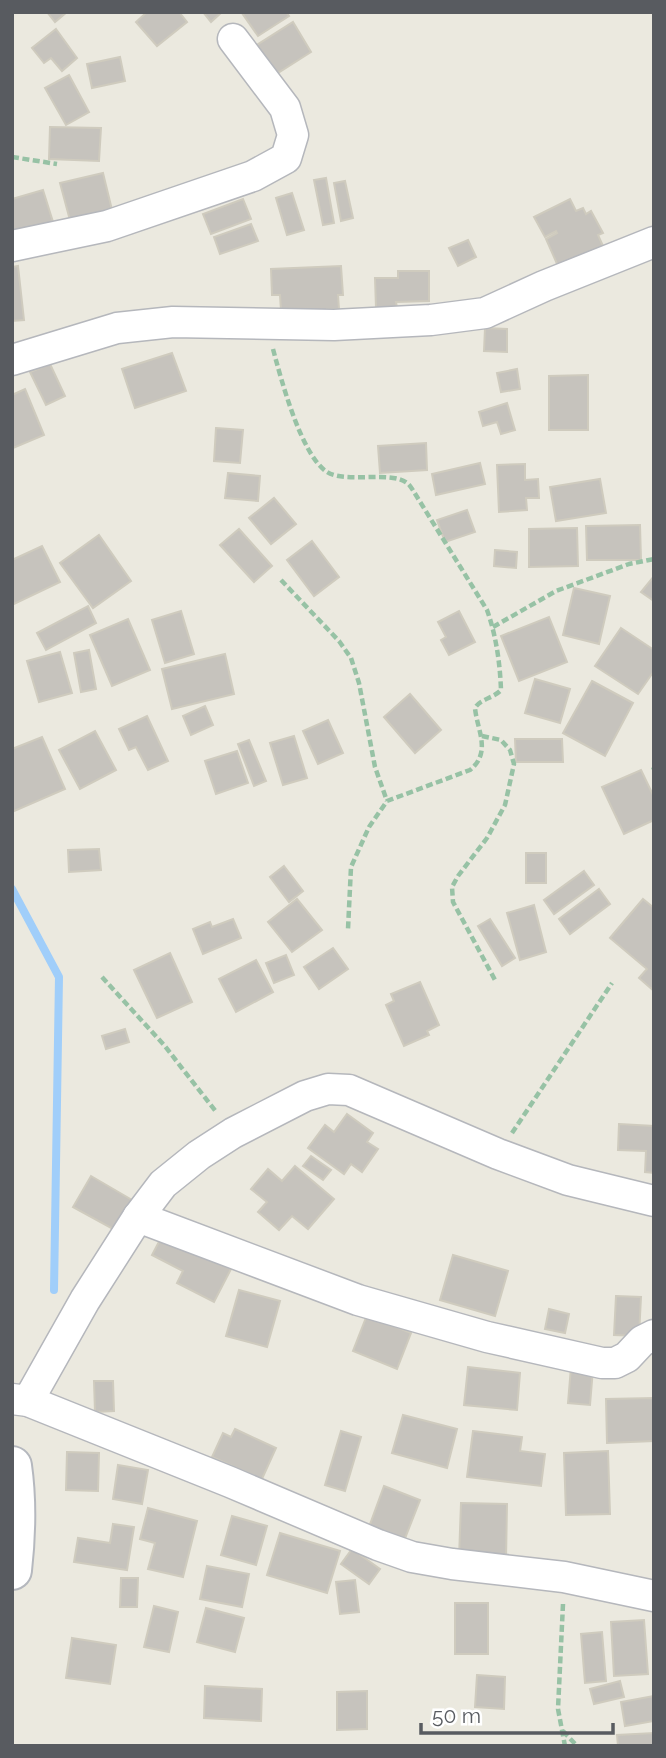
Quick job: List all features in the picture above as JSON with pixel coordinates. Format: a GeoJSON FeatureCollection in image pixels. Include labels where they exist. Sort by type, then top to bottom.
{"type":"FeatureCollection","features":[{"type":"Feature","properties":{"kind":"street"},"geometry":{"type":"LineString","coordinates":[[12,246],[107,226],[253,176],[286,158],[293,135],[285,108],[233,38]]}},
{"type":"Feature","properties":{"kind":"street"},"geometry":{"type":"LineString","coordinates":[[12,360],[117,328],[173,322],[334,325],[431,320],[485,313],[654,242]]}},
{"type":"Feature","properties":{"kind":"street"},"geometry":{"type":"LineString","coordinates":[[654,1201],[568,1180],[498,1154],[349,1090],[328,1089],[305,1096],[233,1133],[199,1155],[163,1184],[138,1217],[20,1400],[412,1557],[564,1577],[654,1596]]}},
{"type":"Feature","properties":{"kind":"street"},"geometry":{"type":"LineString","coordinates":[[138,1217],[358,1300],[487,1337],[601,1363],[615,1363],[626,1357],[642,1341],[654,1335]]}},
{"type":"Feature","properties":{"kind":"street"},"geometry":{"type":"LineString","coordinates":[[12,1466],[15,1535],[12,1570]]}},
{"type":"Feature","properties":{"kind":"path"},"geometry":{"type":"LineString","coordinates":[[12,157],[57,164]]}},
{"type":"Feature","properties":{"kind":"path"},"geometry":{"type":"LineString","coordinates":[[266,324],[284,390],[306,446],[317,463],[334,476],[407,482],[475,590],[493,627],[501,690],[477,704],[475,708],[482,736],[481,754],[477,764],[470,770],[387,801],[369,827],[351,867],[348,929]]}},
{"type":"Feature","properties":{"kind":"path"},"geometry":{"type":"LineString","coordinates":[[493,627],[556,591],[629,564],[654,559]]}},
{"type":"Feature","properties":{"kind":"path"},"geometry":{"type":"LineString","coordinates":[[281,580],[339,641],[351,658],[359,684],[375,767],[387,801]]}},
{"type":"Feature","properties":{"kind":"path"},"geometry":{"type":"LineString","coordinates":[[482,736],[501,740],[510,750],[514,764],[505,805],[487,838],[458,876],[452,887],[452,897],[495,981]]}},
{"type":"Feature","properties":{"kind":"path"},"geometry":{"type":"LineString","coordinates":[[102,977],[164,1045],[233,1133]]}},
{"type":"Feature","properties":{"kind":"path"},"geometry":{"type":"LineString","coordinates":[[498,1154],[612,983]]}},
{"type":"Feature","properties":{"kind":"path"},"geometry":{"type":"LineString","coordinates":[[564,1577],[558,1709],[565,1746]]}},
{"type":"Feature","properties":{"kind":"path"},"geometry":{"type":"LineString","coordinates":[[563,1730],[577,1746]]}},
{"type":"Feature","properties":{"kind":"building"},"geometry":{"type":"Polygon","coordinates":[[[47,12],[67,12],[55,22],[47,12]]]}},
{"type":"Feature","properties":{"kind":"building"},"geometry":{"type":"Polygon","coordinates":[[[147,12],[179,12],[187,22],[157,46],[136,22],[147,12]]]}},
{"type":"Feature","properties":{"kind":"building"},"geometry":{"type":"Polygon","coordinates":[[[203,12],[222,12],[211,22],[203,12]]]}},
{"type":"Feature","properties":{"kind":"building"},"geometry":{"type":"Polygon","coordinates":[[[243,12],[286,12],[289,16],[258,36],[243,12]]]}},
{"type":"Feature","properties":{"kind":"building"},"geometry":{"type":"Polygon","coordinates":[[[293,22],[311,52],[270,78],[252,48],[293,22]]]}},
{"type":"Feature","properties":{"kind":"building"},"geometry":{"type":"Polygon","coordinates":[[[56,29],[77,58],[62,71],[51,58],[44,63],[32,48],[56,29]]]}},
{"type":"Feature","properties":{"kind":"building"},"geometry":{"type":"Polygon","coordinates":[[[120,57],[125,81],[92,88],[87,64],[120,57]]]}},
{"type":"Feature","properties":{"kind":"building"},"geometry":{"type":"Polygon","coordinates":[[[69,75],[89,112],[66,125],[45,88],[69,75]]]}},
{"type":"Feature","properties":{"kind":"building"},"geometry":{"type":"Polygon","coordinates":[[[50,127],[101,128],[99,161],[49,159],[50,127]]]}},
{"type":"Feature","properties":{"kind":"building"},"geometry":{"type":"Polygon","coordinates":[[[103,173],[113,214],[71,224],[60,183],[103,173]]]}},
{"type":"Feature","properties":{"kind":"building"},"geometry":{"type":"Polygon","coordinates":[[[326,178],[334,223],[323,225],[314,180],[326,178]]]}},
{"type":"Feature","properties":{"kind":"building"},"geometry":{"type":"Polygon","coordinates":[[[345,181],[353,218],[341,221],[334,183],[345,181]]]}},
{"type":"Feature","properties":{"kind":"building"},"geometry":{"type":"Polygon","coordinates":[[[43,190],[54,225],[12,238],[12,199],[43,190]]]}},
{"type":"Feature","properties":{"kind":"building"},"geometry":{"type":"Polygon","coordinates":[[[292,193],[304,230],[287,235],[276,198],[292,193]]]}},
{"type":"Feature","properties":{"kind":"building"},"geometry":{"type":"Polygon","coordinates":[[[243,199],[251,219],[211,234],[203,214],[243,199]]]}},
{"type":"Feature","properties":{"kind":"building"},"geometry":{"type":"Polygon","coordinates":[[[570,199],[576,211],[583,208],[586,214],[591,211],[603,233],[598,235],[603,246],[590,252],[575,269],[571,259],[558,266],[546,239],[557,233],[556,231],[545,237],[534,217],[570,199]]]}},
{"type":"Feature","properties":{"kind":"building"},"geometry":{"type":"Polygon","coordinates":[[[251,224],[258,241],[220,254],[214,237],[251,224]]]}},
{"type":"Feature","properties":{"kind":"building"},"geometry":{"type":"Polygon","coordinates":[[[468,240],[476,257],[458,266],[449,248],[468,240]]]}},
{"type":"Feature","properties":{"kind":"building"},"geometry":{"type":"Polygon","coordinates":[[[18,266],[24,320],[12,321],[12,267],[18,266]]]}},
{"type":"Feature","properties":{"kind":"building"},"geometry":{"type":"Polygon","coordinates":[[[341,266],[343,295],[338,295],[339,309],[327,309],[327,319],[281,311],[280,295],[272,295],[271,269],[341,266]]]}},
{"type":"Feature","properties":{"kind":"building"},"geometry":{"type":"Polygon","coordinates":[[[398,271],[429,271],[429,301],[396,302],[397,308],[376,308],[375,278],[398,278],[398,271]]]}},
{"type":"Feature","properties":{"kind":"building"},"geometry":{"type":"Polygon","coordinates":[[[485,328],[507,329],[507,352],[484,351],[485,328]]]}},
{"type":"Feature","properties":{"kind":"building"},"geometry":{"type":"Polygon","coordinates":[[[172,353],[186,391],[135,408],[122,369],[172,353]]]}},
{"type":"Feature","properties":{"kind":"building"},"geometry":{"type":"Polygon","coordinates":[[[50,364],[65,396],[46,405],[30,372],[50,364]]]}},
{"type":"Feature","properties":{"kind":"building"},"geometry":{"type":"Polygon","coordinates":[[[517,369],[520,389],[501,392],[497,373],[517,369]]]}},
{"type":"Feature","properties":{"kind":"building"},"geometry":{"type":"Polygon","coordinates":[[[588,375],[588,430],[549,430],[549,376],[588,375]]]}},
{"type":"Feature","properties":{"kind":"building"},"geometry":{"type":"Polygon","coordinates":[[[25,389],[44,435],[13,448],[12,395],[25,389]]]}},
{"type":"Feature","properties":{"kind":"building"},"geometry":{"type":"Polygon","coordinates":[[[507,403],[515,430],[501,434],[497,422],[483,426],[479,412],[507,403]]]}},
{"type":"Feature","properties":{"kind":"building"},"geometry":{"type":"Polygon","coordinates":[[[216,428],[243,430],[240,463],[214,461],[216,428]]]}},
{"type":"Feature","properties":{"kind":"building"},"geometry":{"type":"Polygon","coordinates":[[[426,443],[427,470],[380,473],[378,446],[426,443]]]}},
{"type":"Feature","properties":{"kind":"building"},"geometry":{"type":"Polygon","coordinates":[[[480,463],[485,484],[436,495],[432,474],[480,463]]]}},
{"type":"Feature","properties":{"kind":"building"},"geometry":{"type":"Polygon","coordinates":[[[525,464],[525,480],[538,479],[539,498],[526,498],[527,510],[499,512],[497,465],[525,464]]]}},
{"type":"Feature","properties":{"kind":"building"},"geometry":{"type":"Polygon","coordinates":[[[228,473],[260,476],[258,501],[225,498],[228,473]]]}},
{"type":"Feature","properties":{"kind":"building"},"geometry":{"type":"Polygon","coordinates":[[[600,479],[606,513],[556,521],[550,487],[600,479]]]}},
{"type":"Feature","properties":{"kind":"building"},"geometry":{"type":"Polygon","coordinates":[[[274,498],[296,524],[271,544],[249,518],[274,498]]]}},
{"type":"Feature","properties":{"kind":"building"},"geometry":{"type":"Polygon","coordinates":[[[467,510],[475,532],[445,542],[437,520],[467,510]]]}},
{"type":"Feature","properties":{"kind":"building"},"geometry":{"type":"Polygon","coordinates":[[[640,525],[641,560],[587,560],[586,526],[640,525]]]}},
{"type":"Feature","properties":{"kind":"building"},"geometry":{"type":"Polygon","coordinates":[[[577,528],[578,566],[529,567],[529,529],[577,528]]]}},
{"type":"Feature","properties":{"kind":"building"},"geometry":{"type":"Polygon","coordinates":[[[239,529],[272,566],[254,582],[220,545],[239,529]]]}},
{"type":"Feature","properties":{"kind":"building"},"geometry":{"type":"Polygon","coordinates":[[[99,535],[131,581],[93,608],[60,563],[99,535]]]}},
{"type":"Feature","properties":{"kind":"building"},"geometry":{"type":"Polygon","coordinates":[[[312,541],[339,577],[314,596],[287,560],[312,541]]]}},
{"type":"Feature","properties":{"kind":"building"},"geometry":{"type":"Polygon","coordinates":[[[42,546],[60,582],[12,605],[12,560],[42,546]]]}},
{"type":"Feature","properties":{"kind":"building"},"geometry":{"type":"Polygon","coordinates":[[[495,550],[517,552],[516,568],[494,566],[495,550]]]}},
{"type":"Feature","properties":{"kind":"building"},"geometry":{"type":"Polygon","coordinates":[[[654,576],[654,601],[641,592],[654,576]]]}},
{"type":"Feature","properties":{"kind":"building"},"geometry":{"type":"Polygon","coordinates":[[[574,588],[610,596],[599,644],[563,635],[574,588]]]}},
{"type":"Feature","properties":{"kind":"building"},"geometry":{"type":"Polygon","coordinates":[[[88,606],[96,623],[46,650],[37,633],[88,606]]]}},
{"type":"Feature","properties":{"kind":"building"},"geometry":{"type":"Polygon","coordinates":[[[181,611],[194,654],[165,663],[152,620],[181,611]]]}},
{"type":"Feature","properties":{"kind":"building"},"geometry":{"type":"Polygon","coordinates":[[[459,611],[475,642],[449,655],[441,640],[446,637],[438,622],[459,611]]]}},
{"type":"Feature","properties":{"kind":"building"},"geometry":{"type":"Polygon","coordinates":[[[549,617],[567,662],[519,681],[501,636],[549,617]]]}},
{"type":"Feature","properties":{"kind":"building"},"geometry":{"type":"Polygon","coordinates":[[[128,619],[150,670],[112,686],[90,635],[128,619]]]}},
{"type":"Feature","properties":{"kind":"building"},"geometry":{"type":"Polygon","coordinates":[[[621,628],[654,650],[654,671],[638,694],[595,666],[621,628]]]}},
{"type":"Feature","properties":{"kind":"building"},"geometry":{"type":"Polygon","coordinates":[[[89,650],[96,689],[81,692],[74,653],[89,650]]]}},
{"type":"Feature","properties":{"kind":"building"},"geometry":{"type":"Polygon","coordinates":[[[60,652],[72,693],[39,702],[27,661],[60,652]]]}},
{"type":"Feature","properties":{"kind":"building"},"geometry":{"type":"Polygon","coordinates":[[[225,654],[234,694],[172,709],[162,669],[225,654]]]}},
{"type":"Feature","properties":{"kind":"building"},"geometry":{"type":"Polygon","coordinates":[[[535,679],[570,689],[560,723],[525,713],[535,679]]]}},
{"type":"Feature","properties":{"kind":"building"},"geometry":{"type":"Polygon","coordinates":[[[592,681],[633,703],[605,756],[563,733],[592,681]]]}},
{"type":"Feature","properties":{"kind":"building"},"geometry":{"type":"Polygon","coordinates":[[[410,694],[441,730],[415,753],[384,717],[410,694]]]}},
{"type":"Feature","properties":{"kind":"building"},"geometry":{"type":"Polygon","coordinates":[[[205,706],[213,725],[191,735],[183,716],[205,706]]]}},
{"type":"Feature","properties":{"kind":"building"},"geometry":{"type":"Polygon","coordinates":[[[147,716],[168,761],[148,770],[136,747],[129,750],[119,729],[147,716]]]}},
{"type":"Feature","properties":{"kind":"building"},"geometry":{"type":"Polygon","coordinates":[[[328,720],[343,753],[318,764],[303,731],[328,720]]]}},
{"type":"Feature","properties":{"kind":"building"},"geometry":{"type":"Polygon","coordinates":[[[95,731],[116,770],[80,789],[59,750],[95,731]]]}},
{"type":"Feature","properties":{"kind":"building"},"geometry":{"type":"Polygon","coordinates":[[[294,736],[307,778],[283,785],[270,743],[294,736]]]}},
{"type":"Feature","properties":{"kind":"building"},"geometry":{"type":"Polygon","coordinates":[[[42,737],[65,789],[12,812],[12,749],[42,737]]]}},
{"type":"Feature","properties":{"kind":"building"},"geometry":{"type":"Polygon","coordinates":[[[515,739],[562,739],[563,762],[516,762],[515,739]]]}},
{"type":"Feature","properties":{"kind":"building"},"geometry":{"type":"Polygon","coordinates":[[[249,740],[266,781],[254,786],[238,744],[249,740]]]}},
{"type":"Feature","properties":{"kind":"building"},"geometry":{"type":"Polygon","coordinates":[[[237,751],[248,783],[216,794],[205,761],[237,751]]]}},
{"type":"Feature","properties":{"kind":"building"},"geometry":{"type":"Polygon","coordinates":[[[641,770],[654,797],[654,820],[624,834],[602,787],[641,770]]]}},
{"type":"Feature","properties":{"kind":"building"},"geometry":{"type":"Polygon","coordinates":[[[99,849],[101,870],[69,872],[68,850],[99,849]]]}},
{"type":"Feature","properties":{"kind":"building"},"geometry":{"type":"Polygon","coordinates":[[[526,853],[546,853],[546,883],[526,883],[526,853]]]}},
{"type":"Feature","properties":{"kind":"building"},"geometry":{"type":"Polygon","coordinates":[[[284,866],[303,891],[289,902],[270,877],[284,866]]]}},
{"type":"Feature","properties":{"kind":"building"},"geometry":{"type":"Polygon","coordinates":[[[584,871],[594,885],[554,914],[544,900],[584,871]]]}},
{"type":"Feature","properties":{"kind":"building"},"geometry":{"type":"Polygon","coordinates":[[[599,889],[610,904],[570,934],[559,919],[599,889]]]}},
{"type":"Feature","properties":{"kind":"building"},"geometry":{"type":"Polygon","coordinates":[[[297,899],[322,930],[292,952],[268,922],[297,899]]]}},
{"type":"Feature","properties":{"kind":"building"},"geometry":{"type":"Polygon","coordinates":[[[643,899],[654,908],[654,991],[639,978],[647,969],[610,938],[643,899]]]}},
{"type":"Feature","properties":{"kind":"building"},"geometry":{"type":"Polygon","coordinates":[[[534,905],[546,952],[520,960],[507,913],[534,905]]]}},
{"type":"Feature","properties":{"kind":"building"},"geometry":{"type":"Polygon","coordinates":[[[233,919],[241,938],[203,954],[193,929],[210,922],[212,927],[233,919]]]}},
{"type":"Feature","properties":{"kind":"building"},"geometry":{"type":"Polygon","coordinates":[[[490,919],[515,958],[502,966],[478,926],[490,919]]]}},
{"type":"Feature","properties":{"kind":"building"},"geometry":{"type":"Polygon","coordinates":[[[333,948],[348,969],[319,989],[304,967],[333,948]]]}},
{"type":"Feature","properties":{"kind":"building"},"geometry":{"type":"Polygon","coordinates":[[[170,953],[192,1002],[157,1018],[134,970],[170,953]]]}},
{"type":"Feature","properties":{"kind":"building"},"geometry":{"type":"Polygon","coordinates":[[[286,955],[294,975],[274,983],[266,963],[286,955]]]}},
{"type":"Feature","properties":{"kind":"building"},"geometry":{"type":"Polygon","coordinates":[[[256,960],[273,992],[236,1012],[219,979],[256,960]]]}},
{"type":"Feature","properties":{"kind":"building"},"geometry":{"type":"Polygon","coordinates":[[[420,982],[439,1025],[427,1031],[429,1035],[404,1046],[386,1005],[394,1001],[391,994],[420,982]]]}},
{"type":"Feature","properties":{"kind":"building"},"geometry":{"type":"Polygon","coordinates":[[[125,1029],[129,1042],[106,1049],[102,1036],[125,1029]]]}},
{"type":"Feature","properties":{"kind":"building"},"geometry":{"type":"Polygon","coordinates":[[[347,1114],[373,1133],[367,1142],[378,1149],[362,1172],[351,1164],[344,1174],[308,1148],[325,1125],[334,1132],[347,1114]]]}},
{"type":"Feature","properties":{"kind":"building"},"geometry":{"type":"Polygon","coordinates":[[[619,1124],[654,1126],[654,1173],[645,1172],[646,1151],[618,1150],[619,1124]]]}},
{"type":"Feature","properties":{"kind":"building"},"geometry":{"type":"Polygon","coordinates":[[[311,1156],[331,1170],[323,1180],[303,1166],[311,1156]]]}},
{"type":"Feature","properties":{"kind":"building"},"geometry":{"type":"Polygon","coordinates":[[[295,1166],[334,1199],[308,1229],[292,1216],[279,1230],[258,1212],[267,1202],[251,1189],[268,1169],[282,1181],[295,1166]]]}},
{"type":"Feature","properties":{"kind":"building"},"geometry":{"type":"Polygon","coordinates":[[[91,1176],[139,1204],[122,1234],[73,1207],[91,1176]]]}},
{"type":"Feature","properties":{"kind":"building"},"geometry":{"type":"Polygon","coordinates":[[[163,1234],[231,1269],[214,1302],[177,1283],[183,1271],[152,1255],[163,1234]]]}},
{"type":"Feature","properties":{"kind":"building"},"geometry":{"type":"Polygon","coordinates":[[[453,1255],[508,1271],[495,1316],[440,1300],[453,1255]]]}},
{"type":"Feature","properties":{"kind":"building"},"geometry":{"type":"Polygon","coordinates":[[[239,1290],[280,1301],[267,1347],[226,1336],[239,1290]]]}},
{"type":"Feature","properties":{"kind":"building"},"geometry":{"type":"Polygon","coordinates":[[[616,1296],[641,1297],[639,1336],[614,1335],[616,1296]]]}},
{"type":"Feature","properties":{"kind":"building"},"geometry":{"type":"Polygon","coordinates":[[[549,1309],[569,1314],[565,1333],[545,1329],[549,1309]]]}},
{"type":"Feature","properties":{"kind":"building"},"geometry":{"type":"Polygon","coordinates":[[[367,1315],[411,1333],[397,1369],[353,1351],[367,1315]]]}},
{"type":"Feature","properties":{"kind":"building"},"geometry":{"type":"Polygon","coordinates":[[[468,1367],[520,1373],[517,1410],[464,1405],[468,1367]]]}},
{"type":"Feature","properties":{"kind":"building"},"geometry":{"type":"Polygon","coordinates":[[[571,1367],[593,1369],[590,1405],[568,1403],[571,1367]]]}},
{"type":"Feature","properties":{"kind":"building"},"geometry":{"type":"Polygon","coordinates":[[[94,1381],[113,1381],[114,1411],[95,1412],[94,1381]]]}},
{"type":"Feature","properties":{"kind":"building"},"geometry":{"type":"Polygon","coordinates":[[[654,1398],[654,1441],[607,1443],[606,1399],[654,1398]]]}},
{"type":"Feature","properties":{"kind":"building"},"geometry":{"type":"Polygon","coordinates":[[[403,1415],[457,1429],[447,1468],[392,1453],[403,1415]]]}},
{"type":"Feature","properties":{"kind":"building"},"geometry":{"type":"Polygon","coordinates":[[[235,1429],[276,1448],[262,1479],[212,1457],[223,1433],[231,1437],[235,1429]]]}},
{"type":"Feature","properties":{"kind":"building"},"geometry":{"type":"Polygon","coordinates":[[[341,1431],[361,1437],[345,1491],[325,1485],[341,1431]]]}},
{"type":"Feature","properties":{"kind":"building"},"geometry":{"type":"Polygon","coordinates":[[[473,1431],[522,1437],[520,1451],[545,1454],[541,1486],[467,1477],[473,1431]]]}},
{"type":"Feature","properties":{"kind":"building"},"geometry":{"type":"Polygon","coordinates":[[[608,1451],[610,1514],[566,1515],[564,1453],[608,1451]]]}},
{"type":"Feature","properties":{"kind":"building"},"geometry":{"type":"Polygon","coordinates":[[[67,1452],[99,1453],[98,1491],[66,1490],[67,1452]]]}},
{"type":"Feature","properties":{"kind":"building"},"geometry":{"type":"Polygon","coordinates":[[[118,1465],[148,1470],[142,1504],[113,1499],[118,1465]]]}},
{"type":"Feature","properties":{"kind":"building"},"geometry":{"type":"Polygon","coordinates":[[[384,1486],[420,1500],[404,1541],[369,1527],[384,1486]]]}},
{"type":"Feature","properties":{"kind":"building"},"geometry":{"type":"Polygon","coordinates":[[[461,1503],[507,1504],[506,1560],[459,1558],[461,1503]]]}},
{"type":"Feature","properties":{"kind":"building"},"geometry":{"type":"Polygon","coordinates":[[[148,1508],[197,1521],[183,1577],[148,1569],[155,1543],[140,1539],[148,1508]]]}},
{"type":"Feature","properties":{"kind":"building"},"geometry":{"type":"Polygon","coordinates":[[[232,1516],[267,1526],[256,1565],[221,1555],[232,1516]]]}},
{"type":"Feature","properties":{"kind":"building"},"geometry":{"type":"Polygon","coordinates":[[[113,1524],[134,1527],[127,1570],[74,1562],[78,1538],[110,1543],[113,1524]]]}},
{"type":"Feature","properties":{"kind":"building"},"geometry":{"type":"Polygon","coordinates":[[[280,1533],[340,1551],[327,1593],[267,1575],[280,1533]]]}},
{"type":"Feature","properties":{"kind":"building"},"geometry":{"type":"Polygon","coordinates":[[[352,1549],[380,1569],[369,1584],[341,1564],[352,1549]]]}},
{"type":"Feature","properties":{"kind":"building"},"geometry":{"type":"Polygon","coordinates":[[[207,1566],[249,1574],[242,1607],[200,1599],[207,1566]]]}},
{"type":"Feature","properties":{"kind":"building"},"geometry":{"type":"Polygon","coordinates":[[[121,1578],[138,1578],[137,1607],[120,1607],[121,1578]]]}},
{"type":"Feature","properties":{"kind":"building"},"geometry":{"type":"Polygon","coordinates":[[[355,1580],[359,1612],[340,1614],[336,1582],[355,1580]]]}},
{"type":"Feature","properties":{"kind":"building"},"geometry":{"type":"Polygon","coordinates":[[[455,1603],[488,1603],[488,1654],[455,1654],[455,1603]]]}},
{"type":"Feature","properties":{"kind":"building"},"geometry":{"type":"Polygon","coordinates":[[[154,1606],[178,1612],[169,1652],[144,1647],[154,1606]]]}},
{"type":"Feature","properties":{"kind":"building"},"geometry":{"type":"Polygon","coordinates":[[[206,1608],[244,1618],[235,1652],[197,1642],[206,1608]]]}},
{"type":"Feature","properties":{"kind":"building"},"geometry":{"type":"Polygon","coordinates":[[[644,1620],[648,1674],[614,1676],[611,1622],[644,1620]]]}},
{"type":"Feature","properties":{"kind":"building"},"geometry":{"type":"Polygon","coordinates":[[[602,1632],[606,1681],[585,1683],[581,1634],[602,1632]]]}},
{"type":"Feature","properties":{"kind":"building"},"geometry":{"type":"Polygon","coordinates":[[[72,1638],[116,1645],[110,1684],[66,1678],[72,1638]]]}},
{"type":"Feature","properties":{"kind":"building"},"geometry":{"type":"Polygon","coordinates":[[[477,1675],[505,1677],[504,1709],[475,1707],[477,1675]]]}},
{"type":"Feature","properties":{"kind":"building"},"geometry":{"type":"Polygon","coordinates":[[[620,1681],[624,1697],[594,1704],[590,1689],[620,1681]]]}},
{"type":"Feature","properties":{"kind":"building"},"geometry":{"type":"Polygon","coordinates":[[[205,1686],[262,1689],[261,1721],[204,1718],[205,1686]]]}},
{"type":"Feature","properties":{"kind":"building"},"geometry":{"type":"Polygon","coordinates":[[[367,1691],[367,1729],[337,1730],[337,1692],[367,1691]]]}},
{"type":"Feature","properties":{"kind":"building"},"geometry":{"type":"Polygon","coordinates":[[[654,1696],[654,1721],[625,1726],[621,1702],[654,1696]]]}},
{"type":"Feature","properties":{"kind":"building"},"geometry":{"type":"Polygon","coordinates":[[[654,1733],[654,1746],[618,1746],[617,1735],[654,1733]]]}},
{"type":"Feature","properties":{"kind":"waterway"},"geometry":{"type":"LineString","coordinates":[[12,889],[59,977],[54,1290]]}}]}
